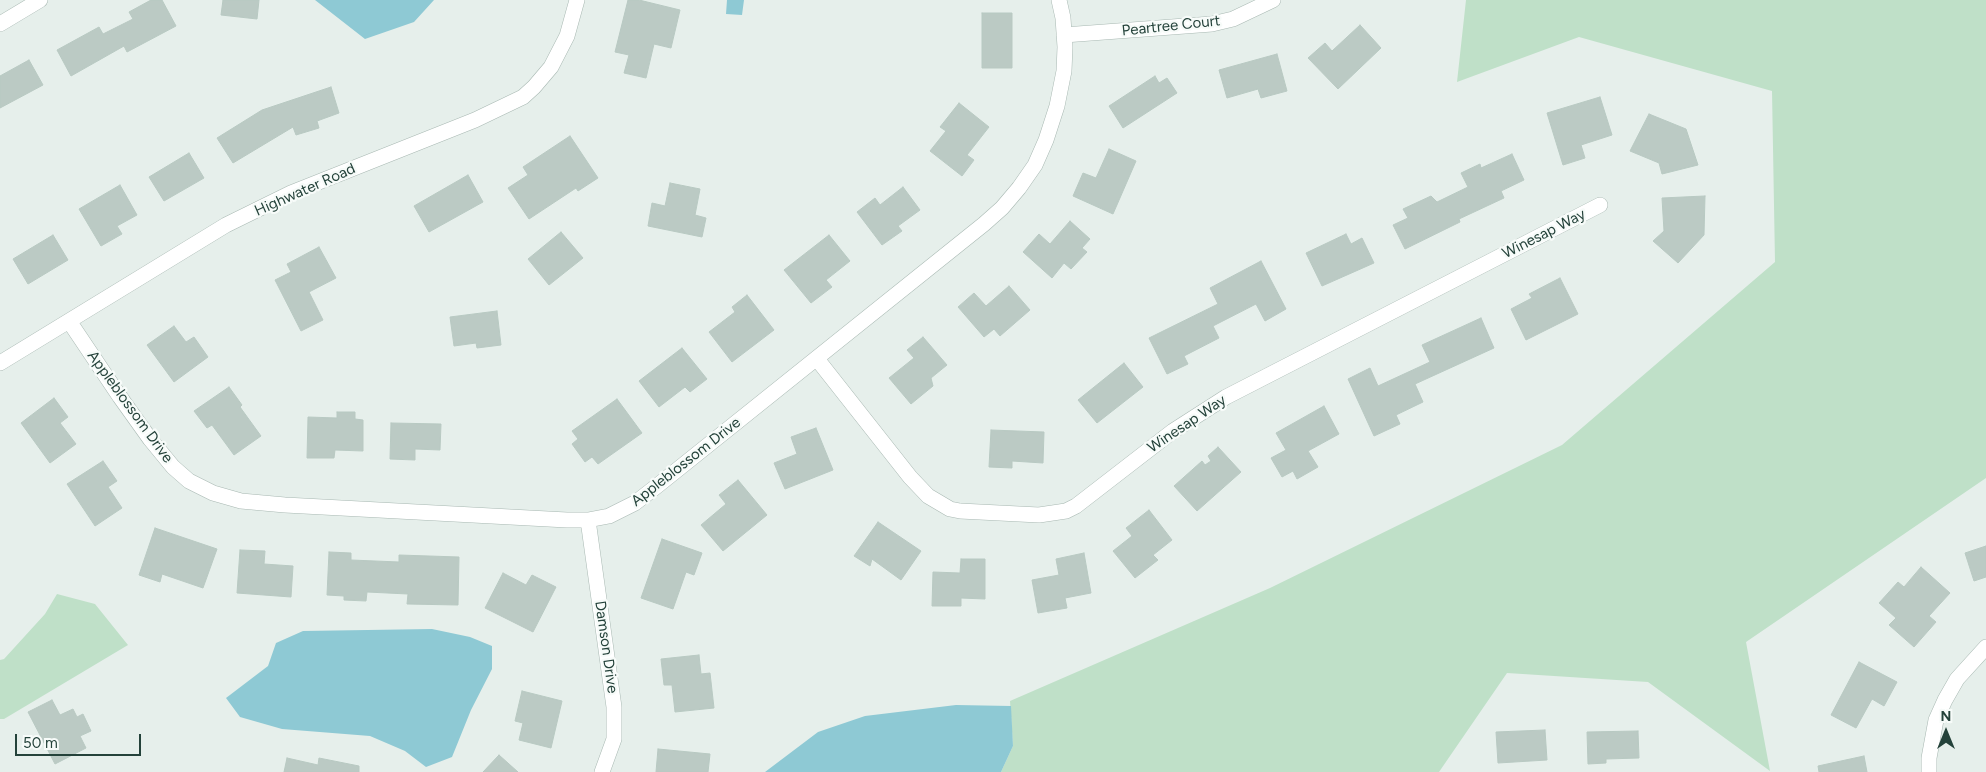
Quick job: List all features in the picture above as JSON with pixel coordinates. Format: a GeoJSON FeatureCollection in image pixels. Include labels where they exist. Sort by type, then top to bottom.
{"type":"FeatureCollection","features":[{"type":"Feature","properties":{"kind":"street"},"geometry":{"type":"LineString","coordinates":[[0,24],[40,0]]}},
{"type":"Feature","properties":{"kind":"street","name":"Highwater Road"},"geometry":{"type":"LineString","coordinates":[[0,363],[226,226],[283,197],[475,120],[523,97],[551,67],[567,36],[577,0]]}},
{"type":"Feature","properties":{"kind":"street","name":"Appleblossom Drive"},"geometry":{"type":"LineString","coordinates":[[69,321],[120,397],[161,453],[189,481],[213,493],[241,501],[285,505],[588,520],[609,516],[636,502],[817,359],[1002,208],[1035,165],[1046,140],[1057,106],[1064,71],[1063,18],[1059,0]]}},
{"type":"Feature","properties":{"kind":"street","name":"Peartree Court"},"geometry":{"type":"LineString","coordinates":[[1064,35],[1212,24],[1233,19],[1273,0]]}},
{"type":"Feature","properties":{"kind":"street","name":"Winesap Way"},"geometry":{"type":"LineString","coordinates":[[817,359],[904,470],[928,496],[950,509],[960,511],[1039,516],[1066,511],[1076,506],[1173,431],[1219,401],[1600,205]]}},
{"type":"Feature","properties":{"kind":"street","name":"Damson Drive"},"geometry":{"type":"LineString","coordinates":[[588,520],[614,707],[614,739],[602,772]]}},
{"type":"Feature","properties":{"kind":"street"},"geometry":{"type":"LineString","coordinates":[[1929,772],[1929,758],[1936,720],[1945,700],[1957,679],[1986,647]]}},
{"type":"Feature","properties":{"kind":"green space"},"geometry":{"type":"Polygon","coordinates":[[[1466,0],[1986,0],[1986,478],[1746,642],[1770,771],[1648,682],[1507,673],[1439,772],[1001,772],[1013,746],[1010,701],[1270,588],[1562,445],[1775,262],[1772,91],[1579,37],[1457,82],[1466,0]]]}},
{"type":"Feature","properties":{"kind":"green space"},"geometry":{"type":"Polygon","coordinates":[[[57,594],[95,604],[128,645],[4,719],[0,719],[0,660],[4,659],[45,614],[57,594]]]}},
{"type":"Feature","properties":{"kind":"water"},"geometry":{"type":"Polygon","coordinates":[[[315,0],[434,0],[414,22],[365,39],[315,0]]]}},
{"type":"Feature","properties":{"kind":"water"},"geometry":{"type":"Polygon","coordinates":[[[727,0],[744,0],[742,15],[726,14],[727,0]]]}},
{"type":"Feature","properties":{"kind":"water"},"geometry":{"type":"Polygon","coordinates":[[[432,629],[470,637],[492,646],[492,669],[471,710],[452,757],[426,767],[405,751],[370,736],[282,729],[240,717],[226,698],[268,666],[276,643],[303,631],[432,629]]]}},
{"type":"Feature","properties":{"kind":"water"},"geometry":{"type":"Polygon","coordinates":[[[956,705],[1011,706],[1013,746],[1001,772],[765,772],[818,732],[865,716],[956,705]]]}},
{"type":"Feature","properties":{"kind":"building"},"geometry":{"type":"Polygon","coordinates":[[[151,0],[162,0],[176,26],[127,52],[124,46],[71,76],[57,50],[99,27],[103,34],[133,19],[129,12],[151,0]]]}},
{"type":"Feature","properties":{"kind":"building"},"geometry":{"type":"Polygon","coordinates":[[[223,0],[259,0],[257,19],[221,15],[223,0]]]}},
{"type":"Feature","properties":{"kind":"building"},"geometry":{"type":"Polygon","coordinates":[[[628,0],[639,0],[680,10],[671,48],[654,44],[646,78],[624,73],[629,55],[615,52],[628,0]]]}},
{"type":"Feature","properties":{"kind":"building"},"geometry":{"type":"Polygon","coordinates":[[[982,13],[1012,13],[1012,68],[982,68],[982,13]]]}},
{"type":"Feature","properties":{"kind":"building"},"geometry":{"type":"Polygon","coordinates":[[[1360,25],[1381,48],[1338,89],[1308,58],[1325,43],[1332,51],[1360,25]]]}},
{"type":"Feature","properties":{"kind":"building"},"geometry":{"type":"Polygon","coordinates":[[[1277,54],[1287,91],[1261,98],[1258,89],[1227,98],[1219,70],[1277,54]]]}},
{"type":"Feature","properties":{"kind":"building"},"geometry":{"type":"Polygon","coordinates":[[[29,60],[43,85],[0,108],[0,76],[29,60]]]}},
{"type":"Feature","properties":{"kind":"building"},"geometry":{"type":"Polygon","coordinates":[[[1155,76],[1159,83],[1167,78],[1177,93],[1123,128],[1109,106],[1155,76]]]}},
{"type":"Feature","properties":{"kind":"building"},"geometry":{"type":"Polygon","coordinates":[[[331,87],[339,113],[317,121],[319,128],[296,135],[293,127],[233,163],[217,138],[262,110],[331,87]]]}},
{"type":"Feature","properties":{"kind":"building"},"geometry":{"type":"Polygon","coordinates":[[[1600,97],[1612,135],[1581,145],[1585,158],[1563,165],[1547,113],[1600,97]]]}},
{"type":"Feature","properties":{"kind":"building"},"geometry":{"type":"Polygon","coordinates":[[[959,103],[989,127],[967,155],[974,160],[962,176],[930,151],[946,131],[940,127],[959,103]]]}},
{"type":"Feature","properties":{"kind":"building"},"geometry":{"type":"Polygon","coordinates":[[[1649,114],[1686,129],[1698,165],[1662,174],[1659,163],[1630,151],[1649,114]]]}},
{"type":"Feature","properties":{"kind":"building"},"geometry":{"type":"Polygon","coordinates":[[[570,136],[598,178],[578,191],[576,188],[529,219],[508,188],[528,175],[523,167],[570,136]]]}},
{"type":"Feature","properties":{"kind":"building"},"geometry":{"type":"Polygon","coordinates":[[[1109,149],[1136,161],[1113,214],[1073,196],[1083,173],[1096,178],[1109,149]]]}},
{"type":"Feature","properties":{"kind":"building"},"geometry":{"type":"Polygon","coordinates":[[[189,153],[204,178],[164,201],[149,177],[189,153]]]}},
{"type":"Feature","properties":{"kind":"building"},"geometry":{"type":"Polygon","coordinates":[[[1512,154],[1524,180],[1501,191],[1504,198],[1459,219],[1460,222],[1405,249],[1393,225],[1408,218],[1403,209],[1431,196],[1437,202],[1468,187],[1461,173],[1480,164],[1481,168],[1512,154]]]}},
{"type":"Feature","properties":{"kind":"building"},"geometry":{"type":"Polygon","coordinates":[[[468,175],[483,202],[429,232],[414,206],[468,175]]]}},
{"type":"Feature","properties":{"kind":"building"},"geometry":{"type":"Polygon","coordinates":[[[670,183],[700,189],[695,215],[706,218],[702,237],[648,226],[652,203],[665,206],[670,183]]]}},
{"type":"Feature","properties":{"kind":"building"},"geometry":{"type":"Polygon","coordinates":[[[120,185],[137,215],[117,226],[122,234],[101,246],[79,209],[120,185]]]}},
{"type":"Feature","properties":{"kind":"building"},"geometry":{"type":"Polygon","coordinates":[[[903,187],[920,210],[898,226],[902,231],[882,245],[857,212],[875,198],[880,205],[903,187]]]}},
{"type":"Feature","properties":{"kind":"building"},"geometry":{"type":"Polygon","coordinates":[[[1705,196],[1704,235],[1678,263],[1653,241],[1664,231],[1662,198],[1705,196]]]}},
{"type":"Feature","properties":{"kind":"building"},"geometry":{"type":"Polygon","coordinates":[[[1070,221],[1090,239],[1082,248],[1087,252],[1071,269],[1064,263],[1052,278],[1023,252],[1039,234],[1050,244],[1070,221]]]}},
{"type":"Feature","properties":{"kind":"building"},"geometry":{"type":"Polygon","coordinates":[[[561,232],[583,258],[549,285],[528,259],[561,232]]]}},
{"type":"Feature","properties":{"kind":"building"},"geometry":{"type":"Polygon","coordinates":[[[1346,234],[1351,244],[1362,238],[1374,263],[1322,286],[1306,253],[1346,234]]]}},
{"type":"Feature","properties":{"kind":"building"},"geometry":{"type":"Polygon","coordinates":[[[53,235],[68,260],[28,284],[13,259],[53,235]]]}},
{"type":"Feature","properties":{"kind":"building"},"geometry":{"type":"Polygon","coordinates":[[[829,235],[850,261],[826,280],[832,287],[811,303],[784,270],[829,235]]]}},
{"type":"Feature","properties":{"kind":"building"},"geometry":{"type":"Polygon","coordinates":[[[319,247],[336,278],[309,292],[323,320],[301,331],[275,280],[291,272],[287,264],[319,247]]]}},
{"type":"Feature","properties":{"kind":"building"},"geometry":{"type":"Polygon","coordinates":[[[1261,261],[1286,309],[1265,321],[1256,304],[1213,326],[1219,338],[1184,356],[1188,364],[1167,374],[1149,338],[1218,304],[1210,288],[1261,261]]]}},
{"type":"Feature","properties":{"kind":"building"},"geometry":{"type":"Polygon","coordinates":[[[1560,278],[1578,314],[1526,340],[1511,309],[1532,298],[1529,294],[1560,278]]]}},
{"type":"Feature","properties":{"kind":"building"},"geometry":{"type":"Polygon","coordinates":[[[1009,286],[1030,310],[1000,336],[994,329],[984,337],[958,307],[974,293],[986,306],[1009,286]]]}},
{"type":"Feature","properties":{"kind":"building"},"geometry":{"type":"Polygon","coordinates":[[[747,295],[774,330],[732,362],[709,332],[735,312],[732,307],[747,295]]]}},
{"type":"Feature","properties":{"kind":"building"},"geometry":{"type":"Polygon","coordinates":[[[497,311],[501,345],[477,348],[476,343],[454,346],[450,317],[497,311]]]}},
{"type":"Feature","properties":{"kind":"building"},"geometry":{"type":"Polygon","coordinates":[[[1481,318],[1494,348],[1415,384],[1423,402],[1396,415],[1400,424],[1374,436],[1348,379],[1370,368],[1378,386],[1430,362],[1422,345],[1481,318]]]}},
{"type":"Feature","properties":{"kind":"building"},"geometry":{"type":"Polygon","coordinates":[[[174,326],[186,342],[194,337],[208,357],[174,382],[147,345],[174,326]]]}},
{"type":"Feature","properties":{"kind":"building"},"geometry":{"type":"Polygon","coordinates":[[[923,337],[947,365],[931,378],[933,386],[911,404],[889,378],[914,358],[907,350],[923,337]]]}},
{"type":"Feature","properties":{"kind":"building"},"geometry":{"type":"Polygon","coordinates":[[[682,348],[707,379],[690,392],[685,387],[659,407],[639,381],[682,348]]]}},
{"type":"Feature","properties":{"kind":"building"},"geometry":{"type":"Polygon","coordinates":[[[1124,363],[1143,387],[1097,423],[1078,400],[1124,363]]]}},
{"type":"Feature","properties":{"kind":"building"},"geometry":{"type":"Polygon","coordinates":[[[229,387],[242,405],[240,407],[261,436],[234,455],[212,425],[207,428],[194,411],[229,387]]]}},
{"type":"Feature","properties":{"kind":"building"},"geometry":{"type":"Polygon","coordinates":[[[54,398],[68,417],[60,423],[76,444],[50,463],[21,423],[54,398]]]}},
{"type":"Feature","properties":{"kind":"building"},"geometry":{"type":"Polygon","coordinates":[[[617,399],[642,433],[598,464],[592,457],[585,462],[572,444],[578,439],[572,431],[617,399]]]}},
{"type":"Feature","properties":{"kind":"building"},"geometry":{"type":"Polygon","coordinates":[[[1324,406],[1339,434],[1308,451],[1318,467],[1297,479],[1293,471],[1282,477],[1271,458],[1286,450],[1276,433],[1324,406]]]}},
{"type":"Feature","properties":{"kind":"building"},"geometry":{"type":"Polygon","coordinates":[[[337,412],[355,412],[355,419],[363,420],[363,451],[335,450],[334,458],[307,458],[308,417],[337,418],[337,412]]]}},
{"type":"Feature","properties":{"kind":"building"},"geometry":{"type":"Polygon","coordinates":[[[391,423],[441,424],[440,450],[415,449],[415,460],[390,459],[391,423]]]}},
{"type":"Feature","properties":{"kind":"building"},"geometry":{"type":"Polygon","coordinates":[[[816,428],[833,470],[785,489],[774,463],[797,454],[791,437],[816,428]]]}},
{"type":"Feature","properties":{"kind":"building"},"geometry":{"type":"Polygon","coordinates":[[[991,430],[1044,432],[1043,463],[1012,461],[1012,468],[989,467],[991,430]]]}},
{"type":"Feature","properties":{"kind":"building"},"geometry":{"type":"Polygon","coordinates":[[[1218,447],[1241,472],[1197,511],[1174,486],[1202,461],[1205,465],[1211,461],[1208,456],[1218,447]]]}},
{"type":"Feature","properties":{"kind":"building"},"geometry":{"type":"Polygon","coordinates":[[[103,461],[117,481],[108,487],[122,508],[95,526],[67,484],[103,461]]]}},
{"type":"Feature","properties":{"kind":"building"},"geometry":{"type":"Polygon","coordinates":[[[738,480],[767,515],[723,551],[701,525],[726,504],[719,495],[738,480]]]}},
{"type":"Feature","properties":{"kind":"building"},"geometry":{"type":"Polygon","coordinates":[[[1149,510],[1172,540],[1153,555],[1158,560],[1135,578],[1113,551],[1132,536],[1126,528],[1149,510]]]}},
{"type":"Feature","properties":{"kind":"building"},"geometry":{"type":"Polygon","coordinates":[[[878,522],[921,551],[901,580],[872,559],[870,566],[854,556],[878,522]]]}},
{"type":"Feature","properties":{"kind":"building"},"geometry":{"type":"Polygon","coordinates":[[[155,528],[217,549],[203,588],[162,574],[160,582],[139,575],[155,528]]]}},
{"type":"Feature","properties":{"kind":"building"},"geometry":{"type":"Polygon","coordinates":[[[662,539],[702,553],[694,575],[686,572],[673,609],[641,598],[662,539]]]}},
{"type":"Feature","properties":{"kind":"building"},"geometry":{"type":"Polygon","coordinates":[[[1986,546],[1986,577],[1974,581],[1965,553],[1986,546]]]}},
{"type":"Feature","properties":{"kind":"building"},"geometry":{"type":"Polygon","coordinates":[[[240,550],[265,551],[264,564],[293,566],[291,597],[237,593],[240,550]]]}},
{"type":"Feature","properties":{"kind":"building"},"geometry":{"type":"Polygon","coordinates":[[[329,552],[351,553],[351,560],[399,562],[399,555],[459,557],[458,605],[407,604],[408,594],[367,592],[366,601],[344,600],[344,596],[327,595],[329,552]]]}},
{"type":"Feature","properties":{"kind":"building"},"geometry":{"type":"Polygon","coordinates":[[[1084,553],[1091,593],[1065,598],[1067,608],[1038,613],[1032,580],[1059,575],[1056,559],[1084,553]]]}},
{"type":"Feature","properties":{"kind":"building"},"geometry":{"type":"Polygon","coordinates":[[[961,559],[985,559],[985,599],[961,598],[961,606],[932,606],[933,572],[960,573],[961,559]]]}},
{"type":"Feature","properties":{"kind":"building"},"geometry":{"type":"Polygon","coordinates":[[[1921,567],[1950,593],[1929,616],[1936,622],[1914,647],[1889,625],[1896,618],[1879,603],[1898,582],[1904,587],[1921,567]]]}},
{"type":"Feature","properties":{"kind":"building"},"geometry":{"type":"Polygon","coordinates":[[[503,573],[526,585],[532,575],[556,587],[533,632],[485,608],[503,573]]]}},
{"type":"Feature","properties":{"kind":"building"},"geometry":{"type":"Polygon","coordinates":[[[699,655],[701,674],[710,673],[714,708],[675,712],[672,685],[664,685],[661,659],[699,655]]]}},
{"type":"Feature","properties":{"kind":"building"},"geometry":{"type":"Polygon","coordinates":[[[1859,662],[1897,682],[1884,706],[1872,699],[1856,728],[1831,715],[1859,662]]]}},
{"type":"Feature","properties":{"kind":"building"},"geometry":{"type":"Polygon","coordinates":[[[522,691],[562,701],[551,748],[519,740],[523,723],[515,721],[522,691]]]}},
{"type":"Feature","properties":{"kind":"building"},"geometry":{"type":"Polygon","coordinates":[[[52,700],[60,715],[73,709],[77,717],[83,714],[91,731],[80,736],[86,748],[55,764],[28,712],[52,700]]]}},
{"type":"Feature","properties":{"kind":"building"},"geometry":{"type":"Polygon","coordinates":[[[1545,730],[1547,760],[1498,763],[1496,732],[1545,730]]]}},
{"type":"Feature","properties":{"kind":"building"},"geometry":{"type":"Polygon","coordinates":[[[1638,731],[1639,758],[1606,759],[1606,763],[1588,764],[1587,732],[1638,731]]]}},
{"type":"Feature","properties":{"kind":"building"},"geometry":{"type":"Polygon","coordinates":[[[658,749],[710,754],[708,772],[656,772],[658,749]]]}},
{"type":"Feature","properties":{"kind":"building"},"geometry":{"type":"Polygon","coordinates":[[[499,755],[518,772],[483,772],[499,755]]]}},
{"type":"Feature","properties":{"kind":"building"},"geometry":{"type":"Polygon","coordinates":[[[1864,756],[1867,772],[1819,772],[1818,766],[1864,756]]]}},
{"type":"Feature","properties":{"kind":"building"},"geometry":{"type":"Polygon","coordinates":[[[287,758],[318,765],[319,758],[359,766],[359,772],[284,772],[287,758]]]}}]}
